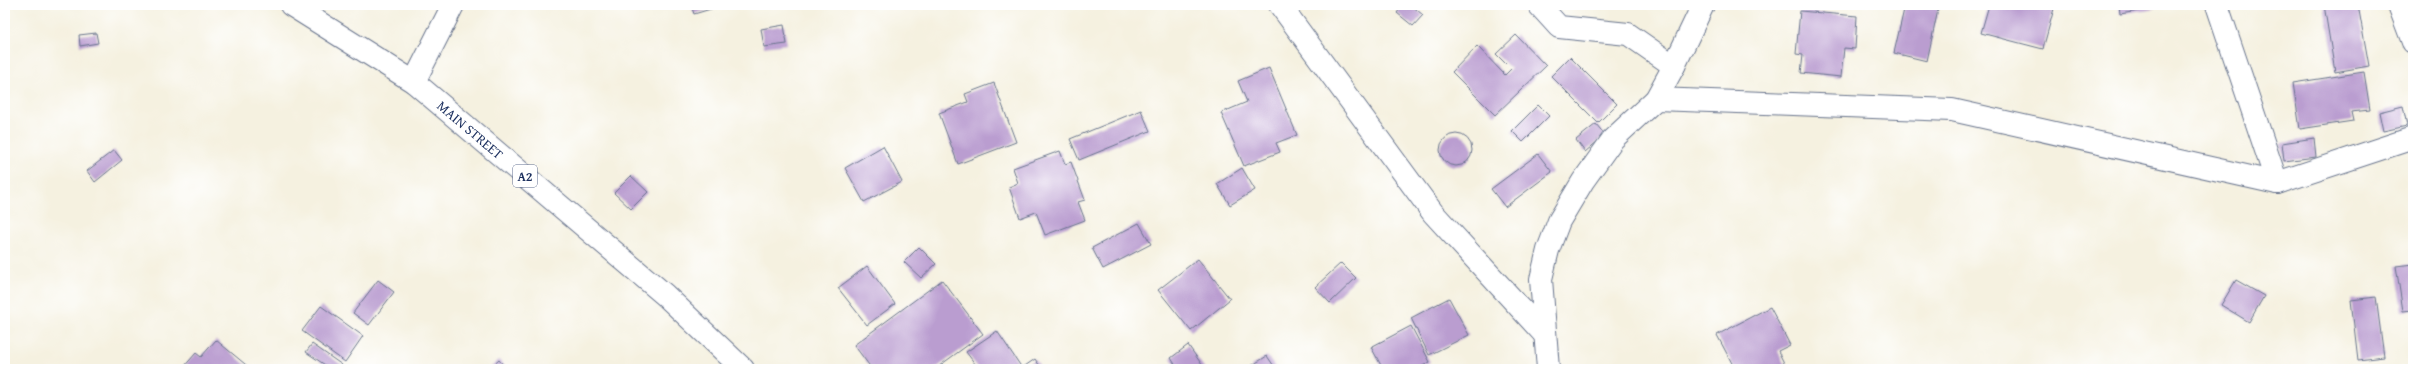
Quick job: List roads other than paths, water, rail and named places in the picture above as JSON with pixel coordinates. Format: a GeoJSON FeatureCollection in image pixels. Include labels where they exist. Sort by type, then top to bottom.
{"type":"FeatureCollection","features":[{"type":"Feature","properties":{"kind":"main road","name":"MAIN STREET"},"geometry":{"type":"LineString","coordinates":[[291,5],[414,82],[665,294],[743,369]]}},
{"type":"Feature","properties":{"kind":"main road"},"geometry":{"type":"LineString","coordinates":[[414,82],[454,5]]}},
{"type":"Feature","properties":{"kind":"main road"},"geometry":{"type":"LineString","coordinates":[[1280,5],[1433,213],[1545,335]]}},
{"type":"Feature","properties":{"kind":"main road"},"geometry":{"type":"LineString","coordinates":[[1539,5],[1559,27],[1628,34],[1674,66]]}},
{"type":"Feature","properties":{"kind":"main road"},"geometry":{"type":"LineString","coordinates":[[1548,369],[1540,279],[1548,250],[1559,221],[1583,181],[1614,139],[1656,99],[1674,66],[1703,5]]}},
{"type":"Feature","properties":{"kind":"main road"},"geometry":{"type":"LineString","coordinates":[[2217,5],[2277,183]]}},
{"type":"Feature","properties":{"kind":"main road"},"geometry":{"type":"LineString","coordinates":[[2399,5],[2413,42]]}},
{"type":"Feature","properties":{"kind":"main road"},"geometry":{"type":"LineString","coordinates":[[1656,99],[1952,110],[2277,183],[2413,138]]}}]}
